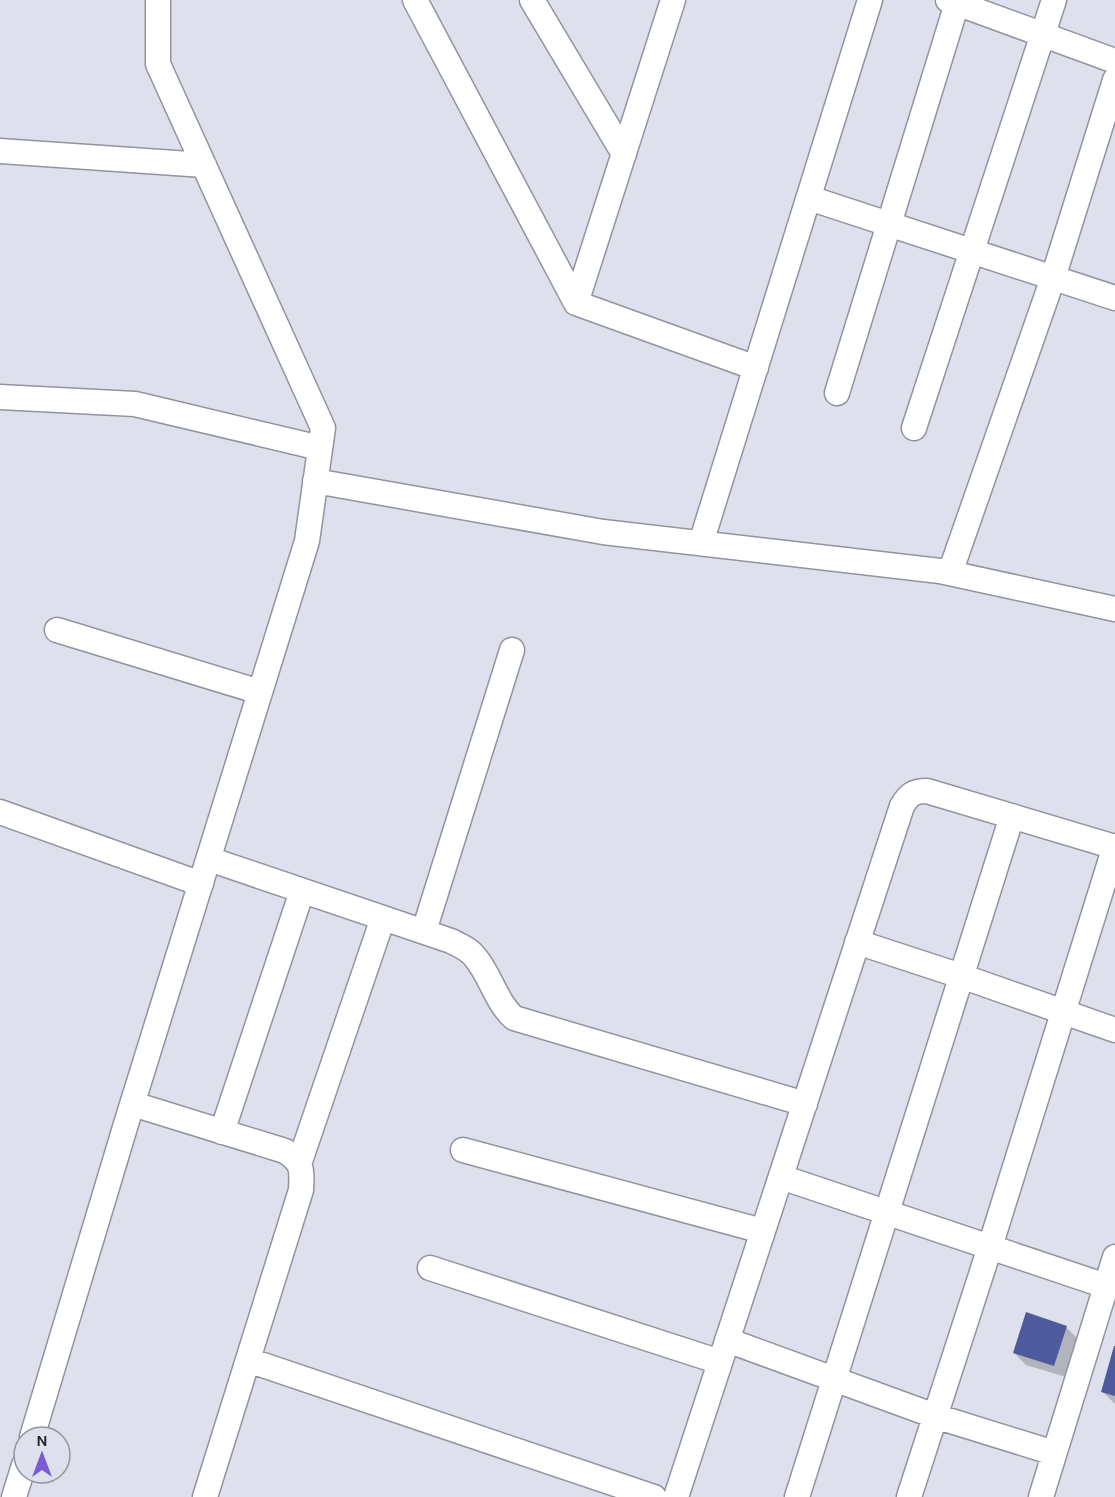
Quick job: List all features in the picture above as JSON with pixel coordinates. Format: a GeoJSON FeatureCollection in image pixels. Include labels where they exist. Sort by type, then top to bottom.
{"type":"FeatureCollection","features":[{"type":"Feature","properties":{"kind":"street"},"geometry":{"type":"LineString","coordinates":[[36,1425],[307,541],[323,428],[158,64],[158,0]]}},
{"type":"Feature","properties":{"kind":"street"},"geometry":{"type":"LineString","coordinates":[[415,0],[576,303],[756,368]]}},
{"type":"Feature","properties":{"kind":"street"},"geometry":{"type":"LineString","coordinates":[[532,0],[624,154]]}},
{"type":"Feature","properties":{"kind":"street"},"geometry":{"type":"LineString","coordinates":[[576,303],[673,0]]}},
{"type":"Feature","properties":{"kind":"street"},"geometry":{"type":"LineString","coordinates":[[701,543],[870,0]]}},
{"type":"Feature","properties":{"kind":"street"},"geometry":{"type":"LineString","coordinates":[[914,428],[1054,0]]}},
{"type":"Feature","properties":{"kind":"street"},"geometry":{"type":"LineString","coordinates":[[837,393],[954,1],[1115,61]]}},
{"type":"Feature","properties":{"kind":"street"},"geometry":{"type":"LineString","coordinates":[[950,573],[1053,279],[1115,80]]}},
{"type":"Feature","properties":{"kind":"street"},"geometry":{"type":"LineString","coordinates":[[0,152],[204,165]]}},
{"type":"Feature","properties":{"kind":"street"},"geometry":{"type":"LineString","coordinates":[[809,198],[1115,298]]}},
{"type":"Feature","properties":{"kind":"street"},"geometry":{"type":"LineString","coordinates":[[0,397],[135,404],[320,448]]}},
{"type":"Feature","properties":{"kind":"street"},"geometry":{"type":"LineString","coordinates":[[315,481],[603,532],[950,573],[1115,609]]}},
{"type":"Feature","properties":{"kind":"street"},"geometry":{"type":"LineString","coordinates":[[57,630],[260,692]]}},
{"type":"Feature","properties":{"kind":"street"},"geometry":{"type":"LineString","coordinates":[[424,931],[512,650]]}},
{"type":"Feature","properties":{"kind":"street"},"geometry":{"type":"LineString","coordinates":[[676,1497],[902,806],[908,796],[916,791],[927,791],[1115,847],[909,1497]]}},
{"type":"Feature","properties":{"kind":"street"},"geometry":{"type":"LineString","coordinates":[[0,812],[201,884]]}},
{"type":"Feature","properties":{"kind":"street"},"geometry":{"type":"LineString","coordinates":[[797,1497],[885,1212],[1012,816]]}},
{"type":"Feature","properties":{"kind":"street"},"geometry":{"type":"LineString","coordinates":[[209,859],[451,940],[475,956],[504,1009],[514,1018],[805,1104]]}},
{"type":"Feature","properties":{"kind":"street"},"geometry":{"type":"LineString","coordinates":[[222,1132],[302,891]]}},
{"type":"Feature","properties":{"kind":"street"},"geometry":{"type":"LineString","coordinates":[[299,1164],[384,918]]}},
{"type":"Feature","properties":{"kind":"street"},"geometry":{"type":"LineString","coordinates":[[857,942],[1115,1030]]}},
{"type":"Feature","properties":{"kind":"street"},"geometry":{"type":"LineString","coordinates":[[133,1104],[285,1151],[296,1159],[302,1173],[301,1190],[205,1497]]}},
{"type":"Feature","properties":{"kind":"street"},"geometry":{"type":"LineString","coordinates":[[462,1150],[762,1231]]}},
{"type":"Feature","properties":{"kind":"street"},"geometry":{"type":"LineString","coordinates":[[781,1177],[990,1247],[1111,1274],[1041,1497]]}},
{"type":"Feature","properties":{"kind":"street"},"geometry":{"type":"LineString","coordinates":[[430,1268],[833,1380],[935,1416],[1054,1453]]}},
{"type":"Feature","properties":{"kind":"street"},"geometry":{"type":"LineString","coordinates":[[248,1360],[654,1497]]}},
{"type":"Feature","properties":{"kind":"building"},"geometry":{"type":"Polygon","coordinates":[[[1026,1312],[1067,1326],[1054,1366],[1013,1353],[1026,1312]]]}},
{"type":"Feature","properties":{"kind":"building"},"geometry":{"type":"Polygon","coordinates":[[[1115,1346],[1115,1396],[1101,1392],[1115,1346]]]}}]}
